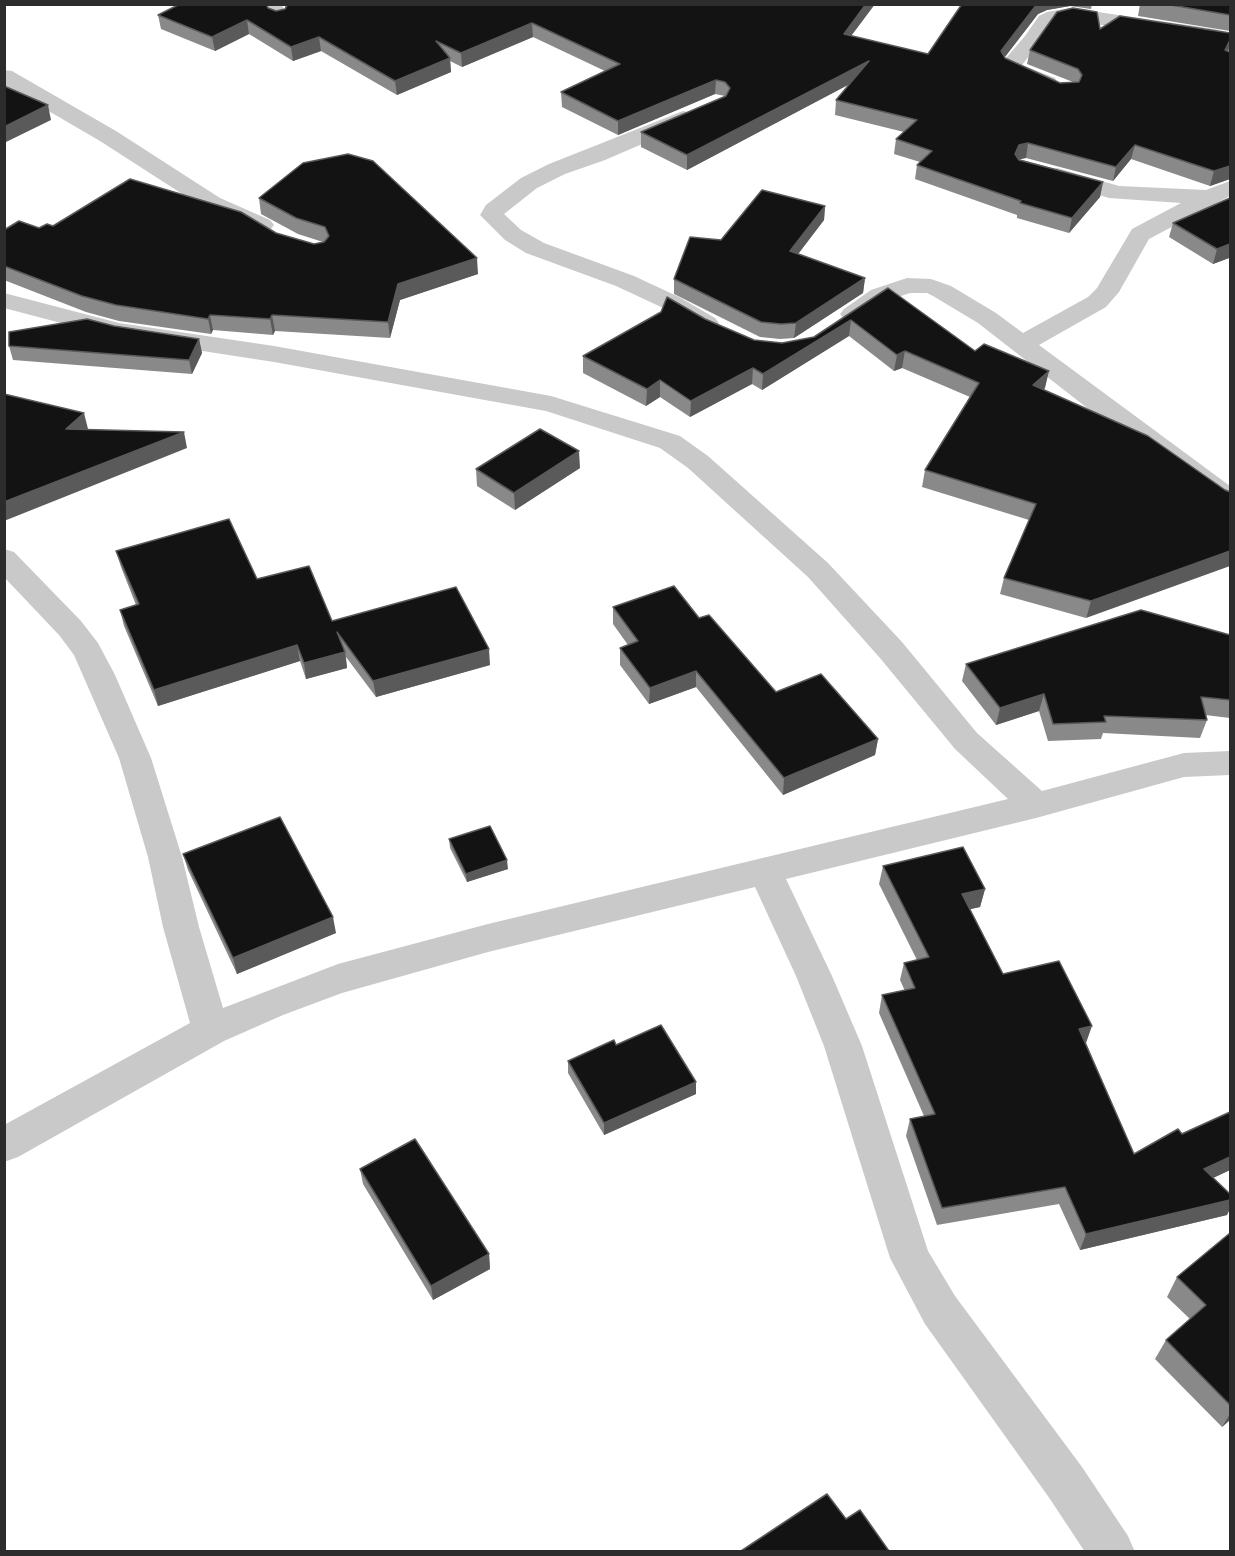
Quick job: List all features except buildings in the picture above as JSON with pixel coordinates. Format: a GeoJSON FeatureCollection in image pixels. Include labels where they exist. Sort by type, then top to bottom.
{"type":"FeatureCollection","features":[{"type":"Feature","properties":{"kind":"street"},"geometry":{"type":"LineString","coordinates":[[1066,90],[1011,67],[1046,20],[1054,16],[1070,14],[1225,32]]}},
{"type":"Feature","properties":{"kind":"street"},"geometry":{"type":"LineString","coordinates":[[4,76],[108,136],[212,203],[260,224],[278,235]]}},
{"type":"Feature","properties":{"kind":"street"},"geometry":{"type":"LineString","coordinates":[[706,108],[597,155],[557,169],[529,183],[494,210],[492,215],[513,235],[535,248],[625,281],[670,302],[724,332]]}},
{"type":"Feature","properties":{"kind":"street"},"geometry":{"type":"LineString","coordinates":[[1035,169],[1075,179],[1109,191],[1220,192]]}},
{"type":"Feature","properties":{"kind":"street"},"geometry":{"type":"LineString","coordinates":[[1023,345],[1097,302],[1107,292],[1140,234],[1220,192]]}},
{"type":"Feature","properties":{"kind":"street"},"geometry":{"type":"LineString","coordinates":[[837,324],[880,295],[908,285],[921,284],[942,291],[987,318],[1119,420],[1230,499]]}},
{"type":"Feature","properties":{"kind":"street"},"geometry":{"type":"LineString","coordinates":[[4,300],[118,330],[274,354],[551,404],[670,442],[698,462],[818,570],[891,650],[966,741],[1036,805]]}},
{"type":"Feature","properties":{"kind":"street"},"geometry":{"type":"LineString","coordinates":[[4,558],[70,628],[87,651],[99,675],[135,758],[165,857],[181,927],[211,1030]]}},
{"type":"Feature","properties":{"kind":"street"},"geometry":{"type":"LineString","coordinates":[[4,1145],[211,1030],[270,1004],[338,979],[488,938],[1036,805],[1184,765],[1230,763]]}},
{"type":"Feature","properties":{"kind":"street"},"geometry":{"type":"LineString","coordinates":[[764,870],[814,976],[843,1046],[910,1258],[940,1310],[1066,1483],[1112,1551]]}}]}
